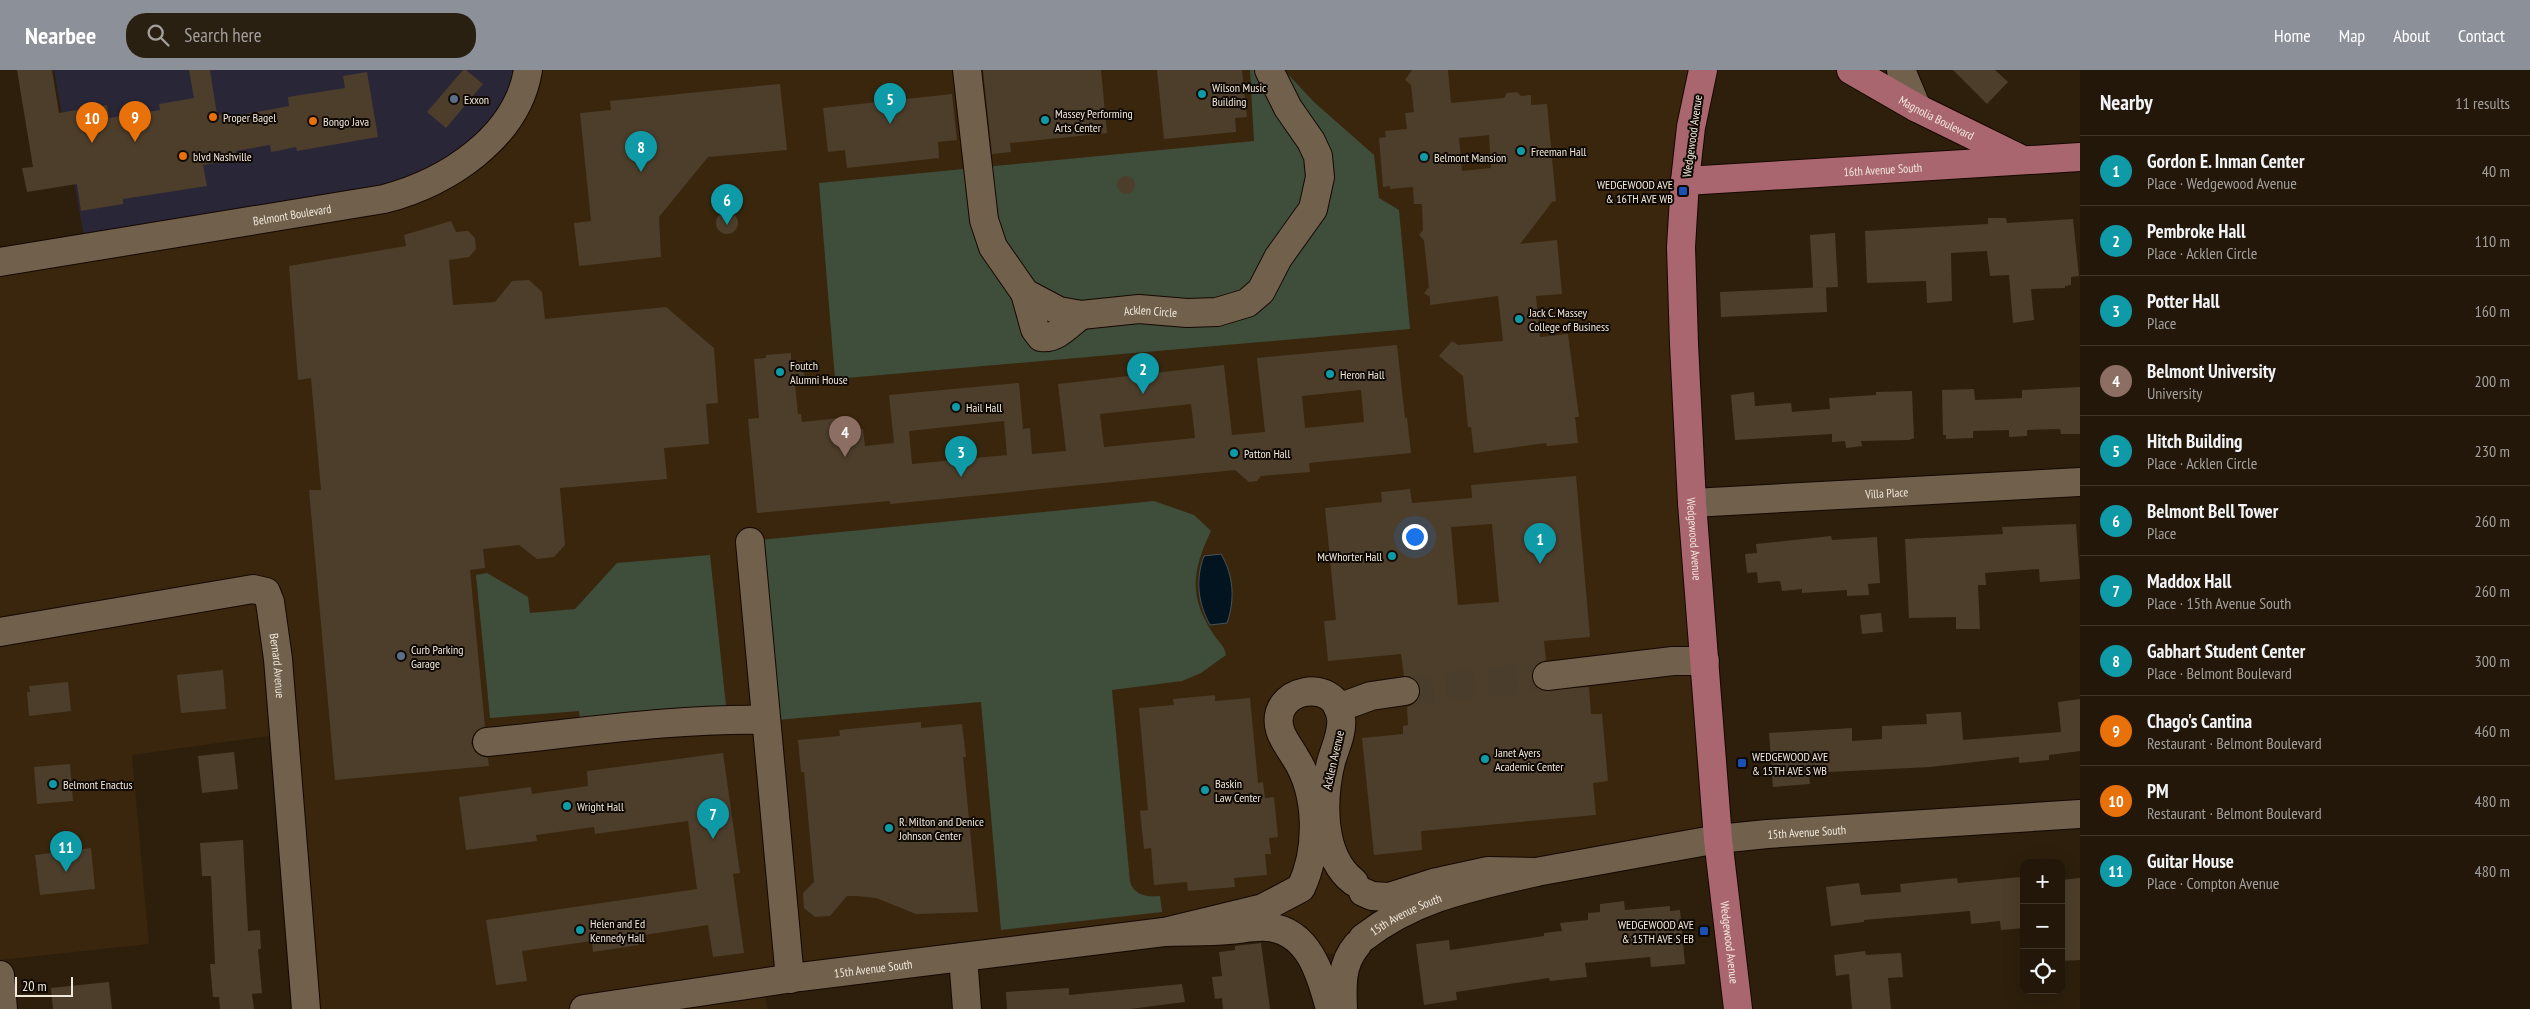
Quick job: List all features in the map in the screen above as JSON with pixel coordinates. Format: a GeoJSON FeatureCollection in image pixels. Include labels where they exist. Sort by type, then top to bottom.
{"type":"FeatureCollection","features":[{"type":"Feature","properties":{"kind":"main road","name":"Wedgewood Avenue"},"geometry":{"type":"LineString","coordinates":[[1703,70],[1691,127],[1685,181],[1681,248],[1692,502],[1718,839],[1738,1009]]}},
{"type":"Feature","properties":{"kind":"main road","name":"Magnolia Boulevard"},"geometry":{"type":"LineString","coordinates":[[1851,70],[1917,108],[2024,161]]}},
{"type":"Feature","properties":{"kind":"main road","name":"16th Avenue South"},"geometry":{"type":"LineString","coordinates":[[1685,181],[2080,157]]}},
{"type":"Feature","properties":{"kind":"street","name":"Belmont Boulevard"},"geometry":{"type":"LineString","coordinates":[[0,262],[384,199],[418,189],[467,160],[499,130],[521,98],[528,70]]}},
{"type":"Feature","properties":{"kind":"street","name":"Acklen Circle"},"geometry":{"type":"LineString","coordinates":[[966,70],[984,220],[997,254],[1025,293],[1068,314],[1081,315],[1139,309],[1217,312],[1247,303],[1261,291],[1278,258],[1310,214],[1316,200],[1320,177],[1318,156],[1312,141],[1288,108],[1269,70]]}},
{"type":"Feature","properties":{"kind":"street"},"geometry":{"type":"LineString","coordinates":[[1901,70],[1917,108]]}},
{"type":"Feature","properties":{"kind":"street","name":"Villa Place"},"geometry":{"type":"LineString","coordinates":[[1692,502],[2080,482]]}},
{"type":"Feature","properties":{"kind":"street"},"geometry":{"type":"LineString","coordinates":[[750,542],[790,979]]}},
{"type":"Feature","properties":{"kind":"street","name":"Bernard Avenue"},"geometry":{"type":"LineString","coordinates":[[0,632],[253,589],[266,592],[270,602],[278,659],[306,1009]]}},
{"type":"Feature","properties":{"kind":"street"},"geometry":{"type":"LineString","coordinates":[[1547,676],[1673,661],[1705,661]]}},
{"type":"Feature","properties":{"kind":"street"},"geometry":{"type":"LineString","coordinates":[[1330,1009],[1318,971],[1293,926],[1291,912],[1294,900],[1301,888],[1314,851],[1310,800],[1301,768],[1281,726],[1288,700],[1306,690],[1326,695],[1339,719]]}},
{"type":"Feature","properties":{"kind":"street"},"geometry":{"type":"LineString","coordinates":[[1281,726],[1296,749],[1311,753],[1329,746],[1339,719],[1371,696],[1405,691]]}},
{"type":"Feature","properties":{"kind":"street","name":"Acklen Avenue"},"geometry":{"type":"LineString","coordinates":[[1339,719],[1326,783],[1328,826],[1332,849],[1341,869],[1359,887]]}},
{"type":"Feature","properties":{"kind":"street"},"geometry":{"type":"LineString","coordinates":[[486,742],[676,723],[766,720]]}},
{"type":"Feature","properties":{"kind":"street","name":"15th Avenue South"},"geometry":{"type":"LineString","coordinates":[[1360,942],[1395,916],[1422,903],[1455,891],[1536,872],[1718,839],[2080,814]]}},
{"type":"Feature","properties":{"kind":"street","name":"15th Avenue South"},"geometry":{"type":"LineString","coordinates":[[1359,887],[1372,896],[1389,897],[1434,882],[1488,871],[1536,872]]}},
{"type":"Feature","properties":{"kind":"street"},"geometry":{"type":"LineString","coordinates":[[1301,888],[1314,879],[1331,875],[1359,887],[1368,901],[1371,917],[1360,942],[1347,958],[1344,971],[1343,1009]]}},
{"type":"Feature","properties":{"kind":"street","name":"15th Avenue South"},"geometry":{"type":"LineString","coordinates":[[1164,932],[1263,908],[1288,897],[1301,888]]}},
{"type":"Feature","properties":{"kind":"street","name":"15th Avenue South"},"geometry":{"type":"LineString","coordinates":[[584,1009],[790,979],[1164,932],[1269,927],[1291,934],[1300,940]]}},
{"type":"Feature","properties":{"kind":"street"},"geometry":{"type":"LineString","coordinates":[[1300,940],[1315,951],[1326,954],[1343,953],[1360,942]]}},
{"type":"Feature","properties":{"kind":"street"},"geometry":{"type":"LineString","coordinates":[[963,957],[967,1009]]}},
{"type":"Feature","properties":{"kind":"street"},"geometry":{"type":"LineString","coordinates":[[0,975],[3,1009]]}},
{"type":"Feature","properties":{"kind":"shaded area"},"geometry":{"type":"Polygon","coordinates":[[[54,70],[528,70],[526,85],[436,180],[86,248],[54,70]]]}},
{"type":"Feature","properties":{"kind":"shaded area"},"geometry":{"type":"Polygon","coordinates":[[[527,70],[1705,70],[1681,247],[1718,839],[1370,909],[1370,922],[1346,952],[1335,954],[1321,953],[1300,940],[1291,918],[1246,921],[764,983],[767,1009],[306,1009],[284,734],[132,755],[149,944],[0,960],[0,262],[384,199],[467,160],[527,70]]]}},
{"type":"Feature","properties":{"kind":"green space"},"geometry":{"type":"Polygon","coordinates":[[[1250,70],[1284,70],[1314,102],[1374,155],[1379,198],[1399,210],[1410,329],[835,379],[819,183],[1254,141],[1250,70]]]}},
{"type":"Feature","properties":{"kind":"green space"},"geometry":{"type":"Polygon","coordinates":[[[1154,501],[1194,515],[1211,531],[1197,570],[1196,594],[1204,619],[1224,648],[1226,655],[1201,673],[1182,681],[1112,690],[1130,882],[1132,887],[1142,895],[1160,896],[1162,912],[1001,930],[981,702],[777,720],[760,540],[1154,501]]]}},
{"type":"Feature","properties":{"kind":"green space"},"geometry":{"type":"Polygon","coordinates":[[[710,555],[726,706],[580,720],[579,711],[490,718],[476,575],[487,573],[528,597],[530,613],[575,609],[617,563],[710,555]]]}},
{"type":"Feature","properties":{"kind":"water"},"geometry":{"type":"Polygon","coordinates":[[[1221,554],[1231,579],[1232,597],[1230,614],[1227,623],[1210,625],[1200,600],[1199,574],[1204,556],[1221,554]]]}},
{"type":"Feature","properties":{"kind":"building"},"geometry":{"type":"Polygon","coordinates":[[[17,70],[52,70],[59,113],[107,105],[109,118],[160,110],[159,104],[194,98],[189,70],[210,70],[217,115],[229,113],[229,117],[289,106],[288,97],[345,88],[343,76],[367,72],[378,137],[297,151],[296,147],[271,152],[270,145],[236,151],[237,159],[203,165],[207,186],[123,199],[123,204],[81,211],[77,184],[27,192],[22,168],[33,167],[17,70]]]}},
{"type":"Feature","properties":{"kind":"building","name":"Exxon"},"geometry":{"type":"Polygon","coordinates":[[[463,70],[466,70],[483,84],[446,128],[427,112],[463,70]]]}},
{"type":"Feature","properties":{"kind":"building","name":"Massey Performing Arts Center"},"geometry":{"type":"Polygon","coordinates":[[[983,70],[1101,70],[1107,133],[1010,143],[1011,152],[992,154],[983,70]]]}},
{"type":"Feature","properties":{"kind":"building","name":"Wilson Music Building"},"geometry":{"type":"Polygon","coordinates":[[[1157,70],[1242,70],[1247,117],[1235,118],[1236,132],[1164,139],[1157,70]]]}},
{"type":"Feature","properties":{"kind":"building"},"geometry":{"type":"Polygon","coordinates":[[[1412,70],[1448,70],[1451,103],[1504,98],[1507,93],[1517,92],[1521,96],[1531,95],[1531,105],[1547,104],[1556,201],[1552,202],[1520,244],[1557,240],[1562,294],[1536,296],[1540,337],[1568,334],[1579,417],[1575,417],[1578,443],[1547,446],[1546,443],[1474,453],[1471,427],[1468,427],[1463,376],[1439,356],[1452,341],[1458,345],[1503,341],[1498,296],[1430,305],[1430,297],[1424,293],[1429,287],[1424,240],[1419,235],[1423,230],[1422,204],[1414,204],[1413,187],[1390,189],[1390,186],[1383,187],[1379,138],[1386,137],[1385,131],[1407,129],[1405,113],[1414,112],[1411,85],[1405,80],[1412,70]],[[1489,135],[1459,138],[1462,171],[1491,168],[1489,135]]]}},
{"type":"Feature","properties":{"kind":"building"},"geometry":{"type":"Polygon","coordinates":[[[1953,70],[1995,70],[2008,82],[1987,104],[1953,70]]]}},
{"type":"Feature","properties":{"kind":"building"},"geometry":{"type":"Polygon","coordinates":[[[780,84],[787,150],[708,157],[659,217],[661,257],[579,266],[574,223],[591,221],[580,113],[611,110],[610,101],[780,84]]]}},
{"type":"Feature","properties":{"kind":"building"},"geometry":{"type":"Polygon","coordinates":[[[952,94],[957,140],[938,142],[939,158],[847,168],[845,150],[828,152],[823,108],[952,94]]]}},
{"type":"Feature","properties":{"kind":"building"},"geometry":{"type":"Polygon","coordinates":[[[1126,176],[1132,179],[1135,185],[1132,191],[1126,194],[1120,191],[1117,185],[1120,179],[1126,176]]]}},
{"type":"Feature","properties":{"kind":"building"},"geometry":{"type":"Polygon","coordinates":[[[723,212],[731,212],[738,219],[738,227],[731,234],[723,234],[716,227],[716,219],[723,212]]]}},
{"type":"Feature","properties":{"kind":"building"},"geometry":{"type":"Polygon","coordinates":[[[1988,218],[2006,218],[2007,223],[2073,219],[2079,276],[2071,277],[2071,285],[2065,286],[2065,288],[2031,289],[2034,320],[2013,323],[2009,275],[1990,276],[1987,251],[1951,253],[1952,301],[1927,303],[1926,281],[1867,283],[1865,231],[1988,224],[1988,218]]]}},
{"type":"Feature","properties":{"kind":"building"},"geometry":{"type":"Polygon","coordinates":[[[451,221],[456,232],[468,231],[475,238],[476,249],[469,257],[449,260],[453,305],[495,302],[512,281],[529,280],[542,292],[545,319],[666,307],[714,348],[718,403],[706,404],[709,444],[664,448],[667,479],[560,488],[565,545],[554,557],[537,559],[519,545],[483,549],[485,568],[470,570],[485,727],[477,730],[471,743],[475,752],[488,758],[489,766],[335,780],[309,490],[321,490],[311,378],[298,380],[289,266],[406,246],[404,235],[451,221]]]}},
{"type":"Feature","properties":{"kind":"building"},"geometry":{"type":"Polygon","coordinates":[[[1835,233],[1838,287],[1813,288],[1810,235],[1835,233]]]}},
{"type":"Feature","properties":{"kind":"building"},"geometry":{"type":"Polygon","coordinates":[[[1826,287],[1827,312],[1721,317],[1720,292],[1826,287]]]}},
{"type":"Feature","properties":{"kind":"building"},"geometry":{"type":"Polygon","coordinates":[[[1397,345],[1411,453],[1309,463],[1310,472],[1261,476],[1257,481],[1249,482],[1235,470],[890,504],[890,501],[757,513],[748,419],[759,418],[754,359],[766,358],[766,355],[791,353],[791,362],[803,361],[805,383],[795,384],[798,414],[801,414],[802,422],[840,418],[842,431],[863,429],[865,446],[894,443],[889,395],[1019,383],[1023,429],[1030,428],[1032,454],[1066,451],[1058,384],[1224,365],[1232,435],[1265,432],[1257,358],[1397,345]],[[1361,390],[1302,396],[1305,428],[1364,422],[1361,390]],[[1191,404],[1100,414],[1104,447],[1195,438],[1191,404]],[[1004,421],[909,431],[912,464],[1007,455],[1004,421]]]}},
{"type":"Feature","properties":{"kind":"building"},"geometry":{"type":"Polygon","coordinates":[[[2080,387],[2080,434],[2061,434],[2060,429],[2027,430],[2027,436],[2009,437],[2009,430],[1973,431],[1973,438],[1946,439],[1946,435],[1943,435],[1942,390],[1974,389],[1975,400],[2022,398],[2022,390],[2080,387]]]}},
{"type":"Feature","properties":{"kind":"building"},"geometry":{"type":"Polygon","coordinates":[[[1912,391],[1914,438],[1909,440],[1861,441],[1862,446],[1846,448],[1845,441],[1832,442],[1832,434],[1735,440],[1731,395],[1754,392],[1755,406],[1791,403],[1792,412],[1830,409],[1829,398],[1876,395],[1876,392],[1912,391]]]}},
{"type":"Feature","properties":{"kind":"building"},"geometry":{"type":"Polygon","coordinates":[[[1576,476],[1590,637],[1544,641],[1546,660],[1537,664],[1533,669],[1531,677],[1535,686],[1541,690],[1589,687],[1591,714],[1602,714],[1608,781],[1593,783],[1596,815],[1421,831],[1422,850],[1374,855],[1362,738],[1403,734],[1403,726],[1408,725],[1407,707],[1415,703],[1420,696],[1420,689],[1417,681],[1411,677],[1404,676],[1401,654],[1328,661],[1324,621],[1336,620],[1325,508],[1382,502],[1381,492],[1410,489],[1412,503],[1472,498],[1471,485],[1576,476]],[[1492,524],[1451,527],[1458,605],[1499,602],[1492,524]]]}},
{"type":"Feature","properties":{"kind":"building"},"geometry":{"type":"Polygon","coordinates":[[[2076,524],[2080,579],[2040,582],[2039,569],[1985,573],[1986,585],[1978,585],[1980,629],[1956,629],[1956,617],[1909,618],[1905,539],[2003,534],[2002,527],[2076,524]]]}},
{"type":"Feature","properties":{"kind":"building"},"geometry":{"type":"Polygon","coordinates":[[[1831,536],[1832,540],[1877,537],[1880,583],[1868,584],[1869,595],[1847,596],[1847,590],[1802,593],[1802,589],[1782,591],[1780,581],[1758,583],[1757,572],[1747,573],[1745,554],[1757,553],[1756,544],[1831,536]]]}},
{"type":"Feature","properties":{"kind":"building"},"geometry":{"type":"Polygon","coordinates":[[[1881,613],[1883,632],[1862,634],[1860,615],[1881,613]]]}},
{"type":"Feature","properties":{"kind":"building"},"geometry":{"type":"Polygon","coordinates":[[[223,670],[226,709],[181,713],[177,675],[223,670]]]}},
{"type":"Feature","properties":{"kind":"building"},"geometry":{"type":"Polygon","coordinates":[[[68,682],[71,711],[29,716],[27,692],[30,692],[29,686],[68,682]]]}},
{"type":"Feature","properties":{"kind":"building","name":"Baskin Law Center"},"geometry":{"type":"Polygon","coordinates":[[[1215,695],[1215,701],[1250,698],[1258,783],[1263,782],[1265,798],[1274,797],[1278,837],[1269,838],[1271,854],[1265,854],[1267,875],[1234,878],[1235,887],[1188,891],[1187,882],[1154,885],[1151,848],[1144,849],[1140,811],[1148,810],[1139,708],[1174,705],[1173,699],[1215,695]]]}},
{"type":"Feature","properties":{"kind":"building"},"geometry":{"type":"Polygon","coordinates":[[[2080,699],[2080,751],[2049,755],[2049,760],[2019,763],[2019,757],[1930,767],[1809,773],[1810,784],[1773,787],[1769,733],[1852,728],[1852,741],[1882,739],[1882,726],[1927,724],[1926,714],[1961,712],[1963,740],[2061,732],[2058,702],[2080,699]]]}},
{"type":"Feature","properties":{"kind":"building","name":"R. Milton and Denice Johnson Center"},"geometry":{"type":"Polygon","coordinates":[[[921,722],[921,728],[962,724],[966,757],[963,757],[978,912],[916,914],[876,898],[847,896],[830,916],[815,917],[804,908],[803,893],[814,882],[804,772],[801,772],[798,740],[840,736],[839,730],[921,722]]]}},
{"type":"Feature","properties":{"kind":"building"},"geometry":{"type":"Polygon","coordinates":[[[234,752],[238,789],[202,793],[198,756],[234,752]]]}},
{"type":"Feature","properties":{"kind":"building"},"geometry":{"type":"Polygon","coordinates":[[[723,753],[740,873],[733,874],[744,953],[713,957],[708,925],[638,936],[639,945],[593,952],[592,941],[522,951],[527,981],[496,985],[486,920],[697,889],[688,821],[595,834],[594,827],[536,835],[537,841],[466,850],[459,797],[531,787],[532,794],[588,786],[587,771],[723,753]]]}},
{"type":"Feature","properties":{"kind":"building","name":"Belmont Enactus"},"geometry":{"type":"Polygon","coordinates":[[[70,764],[73,801],[37,804],[34,767],[70,764]]]}},
{"type":"Feature","properties":{"kind":"building"},"geometry":{"type":"Polygon","coordinates":[[[243,840],[248,931],[260,930],[261,949],[258,949],[262,993],[252,994],[254,1009],[220,1009],[219,997],[213,997],[210,964],[215,964],[211,876],[202,876],[200,843],[243,840]]]}},
{"type":"Feature","properties":{"kind":"building"},"geometry":{"type":"Polygon","coordinates":[[[91,848],[95,889],[40,895],[35,855],[91,848]]]}},
{"type":"Feature","properties":{"kind":"building"},"geometry":{"type":"Polygon","coordinates":[[[2020,877],[2020,928],[2001,930],[2000,921],[1971,924],[1970,911],[1864,920],[1864,922],[1831,926],[1826,887],[1859,883],[1861,895],[1901,892],[1900,884],[1957,878],[1958,883],[2020,877]]]}},
{"type":"Feature","properties":{"kind":"building"},"geometry":{"type":"Polygon","coordinates":[[[2080,878],[2080,960],[2065,961],[2065,880],[2080,878]]]}},
{"type":"Feature","properties":{"kind":"building"},"geometry":{"type":"Polygon","coordinates":[[[1624,901],[1625,910],[1670,906],[1670,911],[1680,910],[1685,964],[1651,967],[1650,957],[1585,963],[1587,977],[1550,981],[1549,978],[1456,992],[1457,1000],[1424,1005],[1416,944],[1449,940],[1450,950],[1544,936],[1544,933],[1562,931],[1560,923],[1588,920],[1588,913],[1600,912],[1600,904],[1624,901]]]}},
{"type":"Feature","properties":{"kind":"building"},"geometry":{"type":"Polygon","coordinates":[[[1261,943],[1270,1009],[1223,1009],[1222,998],[1215,999],[1212,977],[1222,976],[1219,952],[1235,950],[1235,946],[1261,943]]]}},
{"type":"Feature","properties":{"kind":"building"},"geometry":{"type":"Polygon","coordinates":[[[1865,951],[1866,955],[1901,953],[1903,977],[1888,978],[1891,1009],[1852,1009],[1849,974],[1836,976],[1834,955],[1865,951]]]}},
{"type":"Feature","properties":{"kind":"building"},"geometry":{"type":"Polygon","coordinates":[[[109,982],[112,1009],[53,1009],[51,988],[109,982]]]}},
{"type":"Feature","properties":{"kind":"building"},"geometry":{"type":"Polygon","coordinates":[[[1182,984],[1185,1002],[1130,1009],[1007,1009],[1006,992],[1069,988],[1069,995],[1182,984]]]}},
{"type":"Feature","properties":{"kind":"tunnel"},"geometry":{"type":"LineString","coordinates":[[1405,691],[1547,676]]}},
{"type":"Feature","properties":{"kind":"place","name":"Wilson Music Building"},"geometry":{"type":"Point","coordinates":[1202,94]}},
{"type":"Feature","properties":{"kind":"place","name":"Exxon"},"geometry":{"type":"Point","coordinates":[454,99]}},
{"type":"Feature","properties":{"kind":"place","name":"Proper Bagel"},"geometry":{"type":"Point","coordinates":[213,117]}},
{"type":"Feature","properties":{"kind":"place","name":"Massey Performing Arts Center"},"geometry":{"type":"Point","coordinates":[1045,120]}},
{"type":"Feature","properties":{"kind":"place","name":"Bongo Java"},"geometry":{"type":"Point","coordinates":[313,121]}},
{"type":"Feature","properties":{"kind":"place","name":"Hitch Building"},"geometry":{"type":"Point","coordinates":[890,124]}},
{"type":"Feature","properties":{"kind":"place","name":"Chago's Cantina"},"geometry":{"type":"Point","coordinates":[135,142]}},
{"type":"Feature","properties":{"kind":"place","name":"PM"},"geometry":{"type":"Point","coordinates":[92,143]}},
{"type":"Feature","properties":{"kind":"place","name":"Freeman Hall"},"geometry":{"type":"Point","coordinates":[1521,151]}},
{"type":"Feature","properties":{"kind":"place","name":"blvd Nashville"},"geometry":{"type":"Point","coordinates":[183,156]}},
{"type":"Feature","properties":{"kind":"place","name":"Belmont Mansion"},"geometry":{"type":"Point","coordinates":[1424,157]}},
{"type":"Feature","properties":{"kind":"place","name":"Gabhart Student Center"},"geometry":{"type":"Point","coordinates":[641,172]}},
{"type":"Feature","properties":{"kind":"place","name":"WEDGEWOOD AVE & 16TH AVE WB"},"geometry":{"type":"Point","coordinates":[1683,191]}},
{"type":"Feature","properties":{"kind":"place","name":"Belmont Bell Tower"},"geometry":{"type":"Point","coordinates":[727,225]}},
{"type":"Feature","properties":{"kind":"place","name":"Jack C. Massey College of Business"},"geometry":{"type":"Point","coordinates":[1519,319]}},
{"type":"Feature","properties":{"kind":"place","name":"Foutch Alumni House"},"geometry":{"type":"Point","coordinates":[780,372]}},
{"type":"Feature","properties":{"kind":"place","name":"Heron Hall"},"geometry":{"type":"Point","coordinates":[1330,374]}},
{"type":"Feature","properties":{"kind":"place","name":"Pembroke Hall"},"geometry":{"type":"Point","coordinates":[1143,394]}},
{"type":"Feature","properties":{"kind":"place","name":"Hail Hall"},"geometry":{"type":"Point","coordinates":[956,407]}},
{"type":"Feature","properties":{"kind":"place","name":"Patton Hall"},"geometry":{"type":"Point","coordinates":[1234,453]}},
{"type":"Feature","properties":{"kind":"place","name":"Belmont University"},"geometry":{"type":"Point","coordinates":[845,457]}},
{"type":"Feature","properties":{"kind":"place","name":"Potter Hall"},"geometry":{"type":"Point","coordinates":[961,477]}},
{"type":"Feature","properties":{"kind":"place","name":"McWhorter Hall"},"geometry":{"type":"Point","coordinates":[1392,556]}},
{"type":"Feature","properties":{"kind":"place","name":"Gordon E. Inman Center"},"geometry":{"type":"Point","coordinates":[1540,564]}},
{"type":"Feature","properties":{"kind":"place","name":"Curb Parking Garage"},"geometry":{"type":"Point","coordinates":[401,656]}},
{"type":"Feature","properties":{"kind":"place","name":"Janet Ayers Academic Center"},"geometry":{"type":"Point","coordinates":[1485,759]}},
{"type":"Feature","properties":{"kind":"place","name":"WEDGEWOOD AVE & 15TH AVE S WB"},"geometry":{"type":"Point","coordinates":[1742,763]}},
{"type":"Feature","properties":{"kind":"place","name":"Belmont Enactus"},"geometry":{"type":"Point","coordinates":[53,784]}},
{"type":"Feature","properties":{"kind":"place","name":"Baskin Law Center"},"geometry":{"type":"Point","coordinates":[1205,790]}},
{"type":"Feature","properties":{"kind":"place","name":"Wright Hall"},"geometry":{"type":"Point","coordinates":[567,806]}},
{"type":"Feature","properties":{"kind":"place","name":"R. Milton and Denice Johnson Center"},"geometry":{"type":"Point","coordinates":[889,828]}},
{"type":"Feature","properties":{"kind":"place","name":"Maddox Hall"},"geometry":{"type":"Point","coordinates":[713,839]}},
{"type":"Feature","properties":{"kind":"place","name":"Guitar House"},"geometry":{"type":"Point","coordinates":[66,872]}},
{"type":"Feature","properties":{"kind":"place","name":"Helen and Ed Kennedy Hall"},"geometry":{"type":"Point","coordinates":[580,930]}},
{"type":"Feature","properties":{"kind":"place","name":"WEDGEWOOD AVE & 15TH AVE S EB"},"geometry":{"type":"Point","coordinates":[1704,931]}}]}
